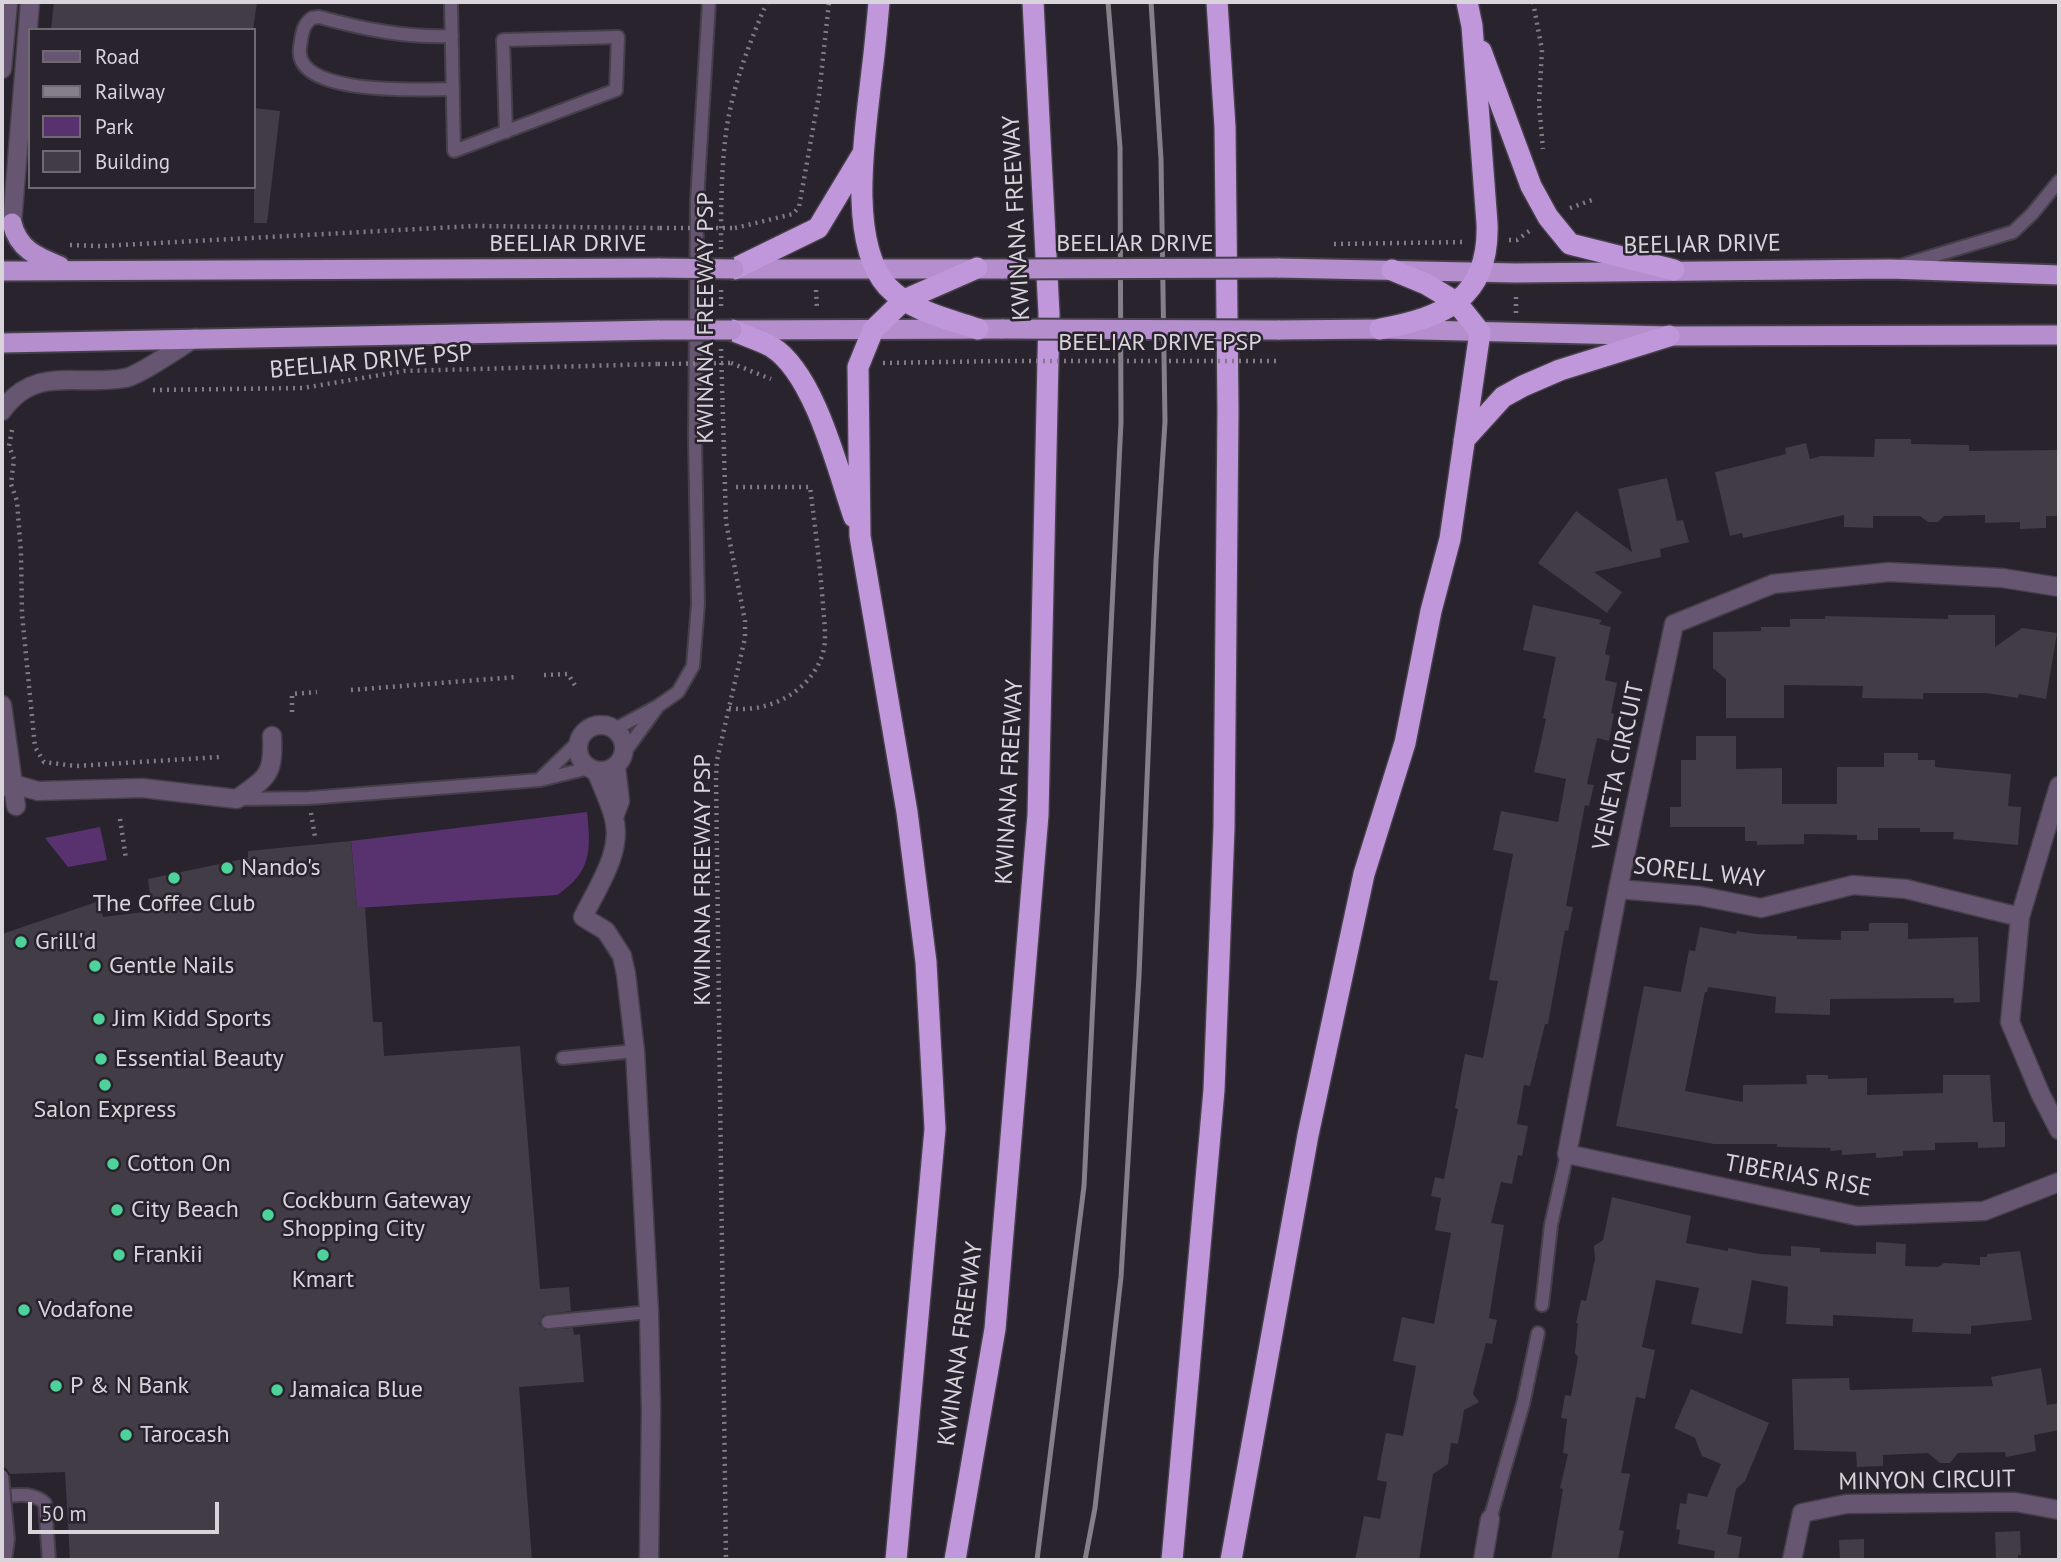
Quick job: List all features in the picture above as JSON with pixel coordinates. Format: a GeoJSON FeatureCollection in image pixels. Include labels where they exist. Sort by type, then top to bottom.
{"type":"FeatureCollection","features":[{"type":"Feature","properties":{"kind":"highway"},"geometry":{"type":"LineString","coordinates":[[879,2],[862,155],[867,247],[874,268],[904,300],[931,313],[978,329]]}},
{"type":"Feature","properties":{"kind":"highway","name":"KWINANA FREEWAY"},"geometry":{"type":"LineString","coordinates":[[955,1560],[995,1329],[1038,815],[1049,314],[1033,2]]}},
{"type":"Feature","properties":{"kind":"highway"},"geometry":{"type":"LineString","coordinates":[[1172,1560],[1214,1090],[1224,828],[1228,411],[1225,127],[1217,2]]}},
{"type":"Feature","properties":{"kind":"highway"},"geometry":{"type":"LineString","coordinates":[[1466,2],[1472,26],[1531,186],[1548,218],[1570,244],[1674,270]]}},
{"type":"Feature","properties":{"kind":"highway"},"geometry":{"type":"LineString","coordinates":[[1380,329],[1441,314],[1463,297],[1480,272],[1488,240],[1472,26]]}},
{"type":"Feature","properties":{"kind":"highway"},"geometry":{"type":"LineString","coordinates":[[727,273],[818,228],[862,155]]}},
{"type":"Feature","properties":{"kind":"highway"},"geometry":{"type":"LineString","coordinates":[[12,223],[19,242],[37,257],[71,271]]}},
{"type":"Feature","properties":{"kind":"highway","name":"BEELIAR DRIVE"},"geometry":{"type":"LineString","coordinates":[[2,271],[659,268],[727,273],[874,268],[1278,268],[1480,272],[1890,269],[2059,275]]}},
{"type":"Feature","properties":{"kind":"highway"},"geometry":{"type":"LineString","coordinates":[[896,1560],[935,1129],[926,962],[907,811],[860,536],[858,367],[873,330],[904,300],[977,268]]}},
{"type":"Feature","properties":{"kind":"highway"},"geometry":{"type":"LineString","coordinates":[[1231,1560],[1308,1135],[1364,874],[1405,743],[1431,611],[1450,539],[1480,332],[1456,302],[1426,284],[1392,270]]}},
{"type":"Feature","properties":{"kind":"highway"},"geometry":{"type":"LineString","coordinates":[[2,343],[659,330],[1380,329],[1670,336],[2059,335]]}},
{"type":"Feature","properties":{"kind":"highway"},"geometry":{"type":"LineString","coordinates":[[725,330],[773,348],[795,369],[819,417],[860,536]]}},
{"type":"Feature","properties":{"kind":"highway"},"geometry":{"type":"LineString","coordinates":[[1464,440],[1503,397],[1523,386],[1560,370],[1670,336]]}},
{"type":"Feature","properties":{"kind":"street"},"geometry":{"type":"LineString","coordinates":[[2,69],[8,2]]}},
{"type":"Feature","properties":{"kind":"street"},"geometry":{"type":"LineString","coordinates":[[12,223],[30,2]]}},
{"type":"Feature","properties":{"kind":"street"},"geometry":{"type":"LineString","coordinates":[[9,415],[15,395],[26,387],[51,381],[127,378],[195,338]]}},
{"type":"Feature","properties":{"kind":"street","name":"VENETA CIRCUIT"},"geometry":{"type":"LineString","coordinates":[[1567,1154],[1618,889],[1674,624],[1773,584],[1889,572],[2001,578],[2059,587]]}},
{"type":"Feature","properties":{"kind":"street"},"geometry":{"type":"LineString","coordinates":[[2,705],[9,808],[38,791]]}},
{"type":"Feature","properties":{"kind":"street"},"geometry":{"type":"LineString","coordinates":[[614,817],[620,801],[623,740],[615,729],[601,724],[581,735],[578,742],[579,757],[592,770],[614,817],[616,844],[583,917],[606,931],[622,956],[635,1051],[649,1312],[649,1560]]}},
{"type":"Feature","properties":{"kind":"street"},"geometry":{"type":"LineString","coordinates":[[7,786],[38,791],[131,788],[237,799],[259,784],[271,768],[272,736]]}},
{"type":"Feature","properties":{"kind":"street"},"geometry":{"type":"LineString","coordinates":[[592,770],[610,770],[620,760]]}},
{"type":"Feature","properties":{"kind":"street"},"geometry":{"type":"LineString","coordinates":[[2059,786],[2020,918],[2010,1022],[2059,1130]]}},
{"type":"Feature","properties":{"kind":"street","name":"SORELL WAY"},"geometry":{"type":"LineString","coordinates":[[1618,889],[1700,896],[1761,908],[1853,885],[1906,889],[2020,918]]}},
{"type":"Feature","properties":{"kind":"street","name":"TIBERIAS RISE"},"geometry":{"type":"LineString","coordinates":[[1567,1154],[1857,1216],[1984,1211],[2059,1182]]}},
{"type":"Feature","properties":{"kind":"street","name":"MINYON CIRCUIT"},"geometry":{"type":"LineString","coordinates":[[1792,1560],[1802,1513],[1846,1504],[2015,1502],[2059,1510]]}},
{"type":"Feature","properties":{"kind":"street"},"geometry":{"type":"LineString","coordinates":[[1483,1560],[1490,1519]]}},
{"type":"Feature","properties":{"kind":"lane"},"geometry":{"type":"LineString","coordinates":[[451,2],[454,151],[506,132],[616,90],[618,37],[503,40],[506,132]]}},
{"type":"Feature","properties":{"kind":"lane"},"geometry":{"type":"LineString","coordinates":[[615,729],[659,706],[678,692],[693,666],[696,635],[697,201],[709,2]]}},
{"type":"Feature","properties":{"kind":"lane"},"geometry":{"type":"LineString","coordinates":[[452,36],[392,34],[319,17],[307,21],[299,53],[304,67],[314,74],[340,83],[383,89],[453,89]]}},
{"type":"Feature","properties":{"kind":"lane"},"geometry":{"type":"LineString","coordinates":[[1890,269],[2013,232],[2032,215],[2059,181]]}},
{"type":"Feature","properties":{"kind":"lane"},"geometry":{"type":"LineString","coordinates":[[620,760],[659,706]]}},
{"type":"Feature","properties":{"kind":"lane"},"geometry":{"type":"LineString","coordinates":[[540,779],[578,742]]}},
{"type":"Feature","properties":{"kind":"lane"},"geometry":{"type":"LineString","coordinates":[[237,799],[309,797],[540,779],[592,770]]}},
{"type":"Feature","properties":{"kind":"lane"},"geometry":{"type":"LineString","coordinates":[[563,1058],[635,1051]]}},
{"type":"Feature","properties":{"kind":"lane","name":"VENETA CIRCUIT"},"geometry":{"type":"LineString","coordinates":[[1542,1305],[1551,1225],[1567,1154]]}},
{"type":"Feature","properties":{"kind":"lane"},"geometry":{"type":"LineString","coordinates":[[548,1322],[649,1312]]}},
{"type":"Feature","properties":{"kind":"lane"},"geometry":{"type":"LineString","coordinates":[[1490,1519],[1523,1404],[1538,1333]]}},
{"type":"Feature","properties":{"kind":"lane"},"geometry":{"type":"LineString","coordinates":[[2,1475],[8,1539],[5,1560]]}},
{"type":"Feature","properties":{"kind":"lane"},"geometry":{"type":"LineString","coordinates":[[2,1496],[30,1495],[45,1503],[49,1560]]}},
{"type":"Feature","properties":{"kind":"path","name":"KWINANA FREEWAY PSP"},"geometry":{"type":"LineString","coordinates":[[721,251],[725,141],[730,109],[751,41],[767,2]]}},
{"type":"Feature","properties":{"kind":"path"},"geometry":{"type":"LineString","coordinates":[[58,244],[102,246],[475,226],[735,228],[793,214],[799,207],[820,95],[828,2]]}},
{"type":"Feature","properties":{"kind":"path"},"geometry":{"type":"LineString","coordinates":[[1533,2],[1542,50],[1539,104],[1544,154]]}},
{"type":"Feature","properties":{"kind":"path"},"geometry":{"type":"LineString","coordinates":[[1560,212],[1592,200]]}},
{"type":"Feature","properties":{"kind":"path"},"geometry":{"type":"LineString","coordinates":[[1516,332],[1517,240]]}},
{"type":"Feature","properties":{"kind":"path"},"geometry":{"type":"LineString","coordinates":[[1329,244],[1440,244]]}},
{"type":"Feature","properties":{"kind":"path"},"geometry":{"type":"LineString","coordinates":[[816,270],[817,330]]}},
{"type":"Feature","properties":{"kind":"path","name":"KWINANA FREEWAY PSP"},"geometry":{"type":"LineString","coordinates":[[726,1560],[716,778],[717,760],[745,629],[726,522],[727,273]]}},
{"type":"Feature","properties":{"kind":"path","name":"BEELIAR DRIVE PSP"},"geometry":{"type":"LineString","coordinates":[[875,363],[1277,361]]}},
{"type":"Feature","properties":{"kind":"path","name":"BEELIAR DRIVE PSP"},"geometry":{"type":"LineString","coordinates":[[142,390],[303,388],[404,372],[731,363],[770,378],[777,385]]}},
{"type":"Feature","properties":{"kind":"path"},"geometry":{"type":"LineString","coordinates":[[9,415],[12,430],[9,446],[14,459],[11,484],[17,501],[22,614],[34,747],[44,762],[76,766],[219,757]]}},
{"type":"Feature","properties":{"kind":"path"},"geometry":{"type":"LineString","coordinates":[[729,708],[762,708],[792,694],[818,665],[823,653],[825,635],[810,487],[735,487]]}},
{"type":"Feature","properties":{"kind":"path"},"geometry":{"type":"LineString","coordinates":[[544,675],[568,674],[576,687]]}},
{"type":"Feature","properties":{"kind":"path"},"geometry":{"type":"LineString","coordinates":[[351,690],[516,677]]}},
{"type":"Feature","properties":{"kind":"path"},"geometry":{"type":"LineString","coordinates":[[292,712],[292,694],[317,692]]}},
{"type":"Feature","properties":{"kind":"path"},"geometry":{"type":"LineString","coordinates":[[311,812],[315,837]]}},
{"type":"Feature","properties":{"kind":"path"},"geometry":{"type":"LineString","coordinates":[[120,819],[125,859]]}},
{"type":"Feature","properties":{"kind":"green space"},"geometry":{"type":"Polygon","coordinates":[[[587,812],[587,859],[577,878],[557,895],[357,908],[351,841],[587,812]]]}},
{"type":"Feature","properties":{"kind":"green space"},"geometry":{"type":"Polygon","coordinates":[[[100,827],[107,860],[68,867],[45,838],[100,827]]]}},
{"type":"Feature","properties":{"kind":"building"},"geometry":{"type":"Polygon","coordinates":[[[54,2],[257,2],[253,28],[51,28],[54,2]]]}},
{"type":"Feature","properties":{"kind":"building"},"geometry":{"type":"Polygon","coordinates":[[[256,108],[280,111],[267,223],[254,223],[256,108]]]}},
{"type":"Feature","properties":{"kind":"building"},"geometry":{"type":"Polygon","coordinates":[[[1875,439],[1911,439],[1911,444],[1969,445],[1969,451],[2059,450],[2059,516],[2046,516],[2046,528],[2020,529],[2020,522],[1985,523],[1985,515],[1944,516],[1938,522],[1928,522],[1920,516],[1873,516],[1873,528],[1844,527],[1844,515],[1743,538],[1742,533],[1730,536],[1715,472],[1786,454],[1785,448],[1806,443],[1810,459],[1821,456],[1874,457],[1875,439]]]}},
{"type":"Feature","properties":{"kind":"building"},"geometry":{"type":"Polygon","coordinates":[[[1667,478],[1677,521],[1683,520],[1689,542],[1660,549],[1661,557],[1594,572],[1622,592],[1607,613],[1538,563],[1576,511],[1632,552],[1618,489],[1667,478]]]}},
{"type":"Feature","properties":{"kind":"building"},"geometry":{"type":"Polygon","coordinates":[[[1533,605],[1602,620],[1599,624],[1611,627],[1605,654],[1610,656],[1605,680],[1617,683],[1609,741],[1597,738],[1587,784],[1594,785],[1589,806],[1585,805],[1566,906],[1573,907],[1568,931],[1565,930],[1548,1024],[1545,1024],[1530,1086],[1524,1085],[1517,1124],[1528,1126],[1522,1156],[1518,1155],[1512,1184],[1501,1182],[1491,1223],[1504,1225],[1489,1318],[1497,1320],[1492,1344],[1486,1343],[1473,1394],[1479,1402],[1464,1410],[1458,1444],[1451,1443],[1448,1464],[1433,1474],[1419,1560],[1355,1560],[1364,1516],[1380,1519],[1387,1482],[1377,1480],[1386,1433],[1403,1436],[1416,1366],[1393,1361],[1402,1317],[1434,1324],[1451,1233],[1435,1230],[1441,1198],[1431,1196],[1435,1177],[1444,1179],[1458,1109],[1455,1108],[1465,1054],[1483,1058],[1498,981],[1489,980],[1513,854],[1493,850],[1501,811],[1558,822],[1566,779],[1534,772],[1556,657],[1523,650],[1533,605]]]}},
{"type":"Feature","properties":{"kind":"building"},"geometry":{"type":"Polygon","coordinates":[[[1948,615],[1995,615],[1995,647],[2022,628],[2057,633],[2046,699],[2019,694],[2018,698],[1986,693],[1923,693],[1923,699],[1862,698],[1863,686],[1784,685],[1784,718],[1726,718],[1726,679],[1713,668],[1713,632],[1761,631],[1761,627],[1790,627],[1790,619],[1825,619],[1825,616],[1948,619],[1948,615]]]}},
{"type":"Feature","properties":{"kind":"building"},"geometry":{"type":"Polygon","coordinates":[[[1696,736],[1736,736],[1736,769],[1782,768],[1782,804],[1837,804],[1837,767],[1884,767],[1884,753],[1918,753],[1918,760],[1935,760],[1935,767],[2011,774],[2008,806],[2021,807],[2018,845],[1953,839],[1954,832],[1920,832],[1920,828],[1878,828],[1878,840],[1857,840],[1857,835],[1804,834],[1804,844],[1757,845],[1757,841],[1745,841],[1745,827],[1670,827],[1670,807],[1681,807],[1681,760],[1696,760],[1696,736]]]}},
{"type":"Feature","properties":{"kind":"building","name":"Cockburn Gateway Shopping City"},"geometry":{"type":"Polygon","coordinates":[[[351,841],[357,908],[365,907],[373,1022],[382,1022],[384,1056],[520,1046],[540,1289],[569,1287],[571,1311],[543,1315],[539,1324],[545,1330],[573,1328],[574,1335],[580,1334],[584,1382],[519,1387],[532,1560],[70,1560],[65,1472],[10,1474],[2,1467],[2,934],[99,901],[103,917],[152,911],[148,879],[248,858],[248,851],[351,841]]]}},
{"type":"Feature","properties":{"kind":"building"},"geometry":{"type":"Polygon","coordinates":[[[1869,923],[1908,923],[1908,939],[1978,937],[1980,1002],[1954,1003],[1954,998],[1830,999],[1830,1015],[1775,1013],[1776,997],[1708,987],[1685,1091],[1743,1102],[1743,1085],[1807,1084],[1806,1075],[1828,1075],[1828,1079],[1867,1078],[1867,1095],[1943,1093],[1943,1075],[1990,1075],[1993,1122],[2005,1122],[2005,1147],[1978,1148],[1978,1142],[1935,1143],[1935,1150],[1903,1151],[1903,1156],[1876,1158],[1876,1153],[1842,1155],[1842,1150],[1830,1151],[1831,1148],[1777,1147],[1777,1144],[1714,1144],[1616,1126],[1644,986],[1681,992],[1689,950],[1695,951],[1700,927],[1736,934],[1737,931],[1797,936],[1797,939],[1841,940],[1841,931],[1869,931],[1869,923]]]}},
{"type":"Feature","properties":{"kind":"building"},"geometry":{"type":"Polygon","coordinates":[[[1612,1197],[1691,1216],[1686,1243],[1728,1251],[1728,1248],[1791,1256],[1791,1246],[1820,1248],[1820,1252],[1876,1254],[1876,1242],[1906,1244],[1905,1266],[1938,1267],[1944,1263],[1980,1265],[1980,1257],[1987,1257],[1987,1254],[2020,1251],[2032,1320],[1971,1326],[1971,1334],[1912,1332],[1913,1319],[1833,1315],[1833,1326],[1786,1324],[1788,1287],[1752,1280],[1742,1334],[1691,1324],[1699,1288],[1656,1280],[1642,1347],[1655,1350],[1645,1399],[1636,1397],[1621,1473],[1630,1474],[1619,1530],[1624,1531],[1618,1560],[1551,1560],[1563,1489],[1560,1488],[1568,1454],[1563,1453],[1567,1419],[1561,1418],[1565,1395],[1571,1396],[1578,1357],[1575,1353],[1576,1323],[1581,1300],[1586,1301],[1595,1259],[1594,1246],[1603,1240],[1612,1197]]]}},
{"type":"Feature","properties":{"kind":"building"},"geometry":{"type":"Polygon","coordinates":[[[2041,1368],[2047,1405],[2059,1403],[2059,1430],[2034,1435],[2036,1451],[2006,1457],[2005,1452],[1958,1453],[1950,1463],[1940,1463],[1928,1453],[1883,1455],[1883,1466],[1857,1467],[1856,1452],[1794,1450],[1792,1379],[1849,1378],[1850,1390],[1993,1386],[1991,1377],[2041,1368]]]}},
{"type":"Feature","properties":{"kind":"building"},"geometry":{"type":"Polygon","coordinates":[[[1691,1389],[1769,1423],[1745,1481],[1736,1489],[1727,1534],[1742,1537],[1738,1560],[1714,1558],[1715,1551],[1678,1544],[1680,1530],[1676,1529],[1680,1503],[1686,1504],[1688,1493],[1707,1497],[1721,1464],[1702,1456],[1695,1438],[1674,1428],[1691,1389]]]}},
{"type":"Feature","properties":{"kind":"building"},"geometry":{"type":"Polygon","coordinates":[[[2020,1531],[2021,1555],[2018,1555],[2018,1560],[1996,1560],[1995,1532],[2020,1531]]]}},
{"type":"Feature","properties":{"kind":"building"},"geometry":{"type":"Polygon","coordinates":[[[1864,1539],[1864,1560],[1840,1560],[1839,1540],[1864,1539]]]}},
{"type":"Feature","properties":{"kind":"railway"},"geometry":{"type":"LineString","coordinates":[[1037,1560],[1084,1186],[1121,422],[1120,147],[1108,2]]}},
{"type":"Feature","properties":{"kind":"railway"},"geometry":{"type":"LineString","coordinates":[[1085,1560],[1095,1508],[1121,1277],[1139,976],[1156,561],[1165,422],[1161,159],[1151,2]]}},
{"type":"Feature","properties":{"kind":"place","name":"Nando's"},"geometry":{"type":"Point","coordinates":[227,868]}},
{"type":"Feature","properties":{"kind":"place","name":"The Coffee Club"},"geometry":{"type":"Point","coordinates":[174,878]}},
{"type":"Feature","properties":{"kind":"place","name":"Grill'd"},"geometry":{"type":"Point","coordinates":[21,942]}},
{"type":"Feature","properties":{"kind":"place","name":"Gentle Nails"},"geometry":{"type":"Point","coordinates":[95,966]}},
{"type":"Feature","properties":{"kind":"place","name":"Jim Kidd Sports"},"geometry":{"type":"Point","coordinates":[99,1019]}},
{"type":"Feature","properties":{"kind":"place","name":"Essential Beauty"},"geometry":{"type":"Point","coordinates":[101,1059]}},
{"type":"Feature","properties":{"kind":"place","name":"Salon Express"},"geometry":{"type":"Point","coordinates":[105,1085]}},
{"type":"Feature","properties":{"kind":"place","name":"Cotton On"},"geometry":{"type":"Point","coordinates":[113,1164]}},
{"type":"Feature","properties":{"kind":"place","name":"City Beach"},"geometry":{"type":"Point","coordinates":[117,1210]}},
{"type":"Feature","properties":{"kind":"place","name":"Cockburn Gateway Shopping City"},"geometry":{"type":"Point","coordinates":[268,1215]}},
{"type":"Feature","properties":{"kind":"place","name":"Frankii"},"geometry":{"type":"Point","coordinates":[119,1255]}},
{"type":"Feature","properties":{"kind":"place","name":"Kmart"},"geometry":{"type":"Point","coordinates":[323,1255]}},
{"type":"Feature","properties":{"kind":"place","name":"Vodafone"},"geometry":{"type":"Point","coordinates":[24,1310]}},
{"type":"Feature","properties":{"kind":"place","name":"P & N Bank"},"geometry":{"type":"Point","coordinates":[56,1386]}},
{"type":"Feature","properties":{"kind":"place","name":"Jamaica Blue"},"geometry":{"type":"Point","coordinates":[277,1390]}},
{"type":"Feature","properties":{"kind":"place","name":"Tarocash"},"geometry":{"type":"Point","coordinates":[126,1435]}}]}
